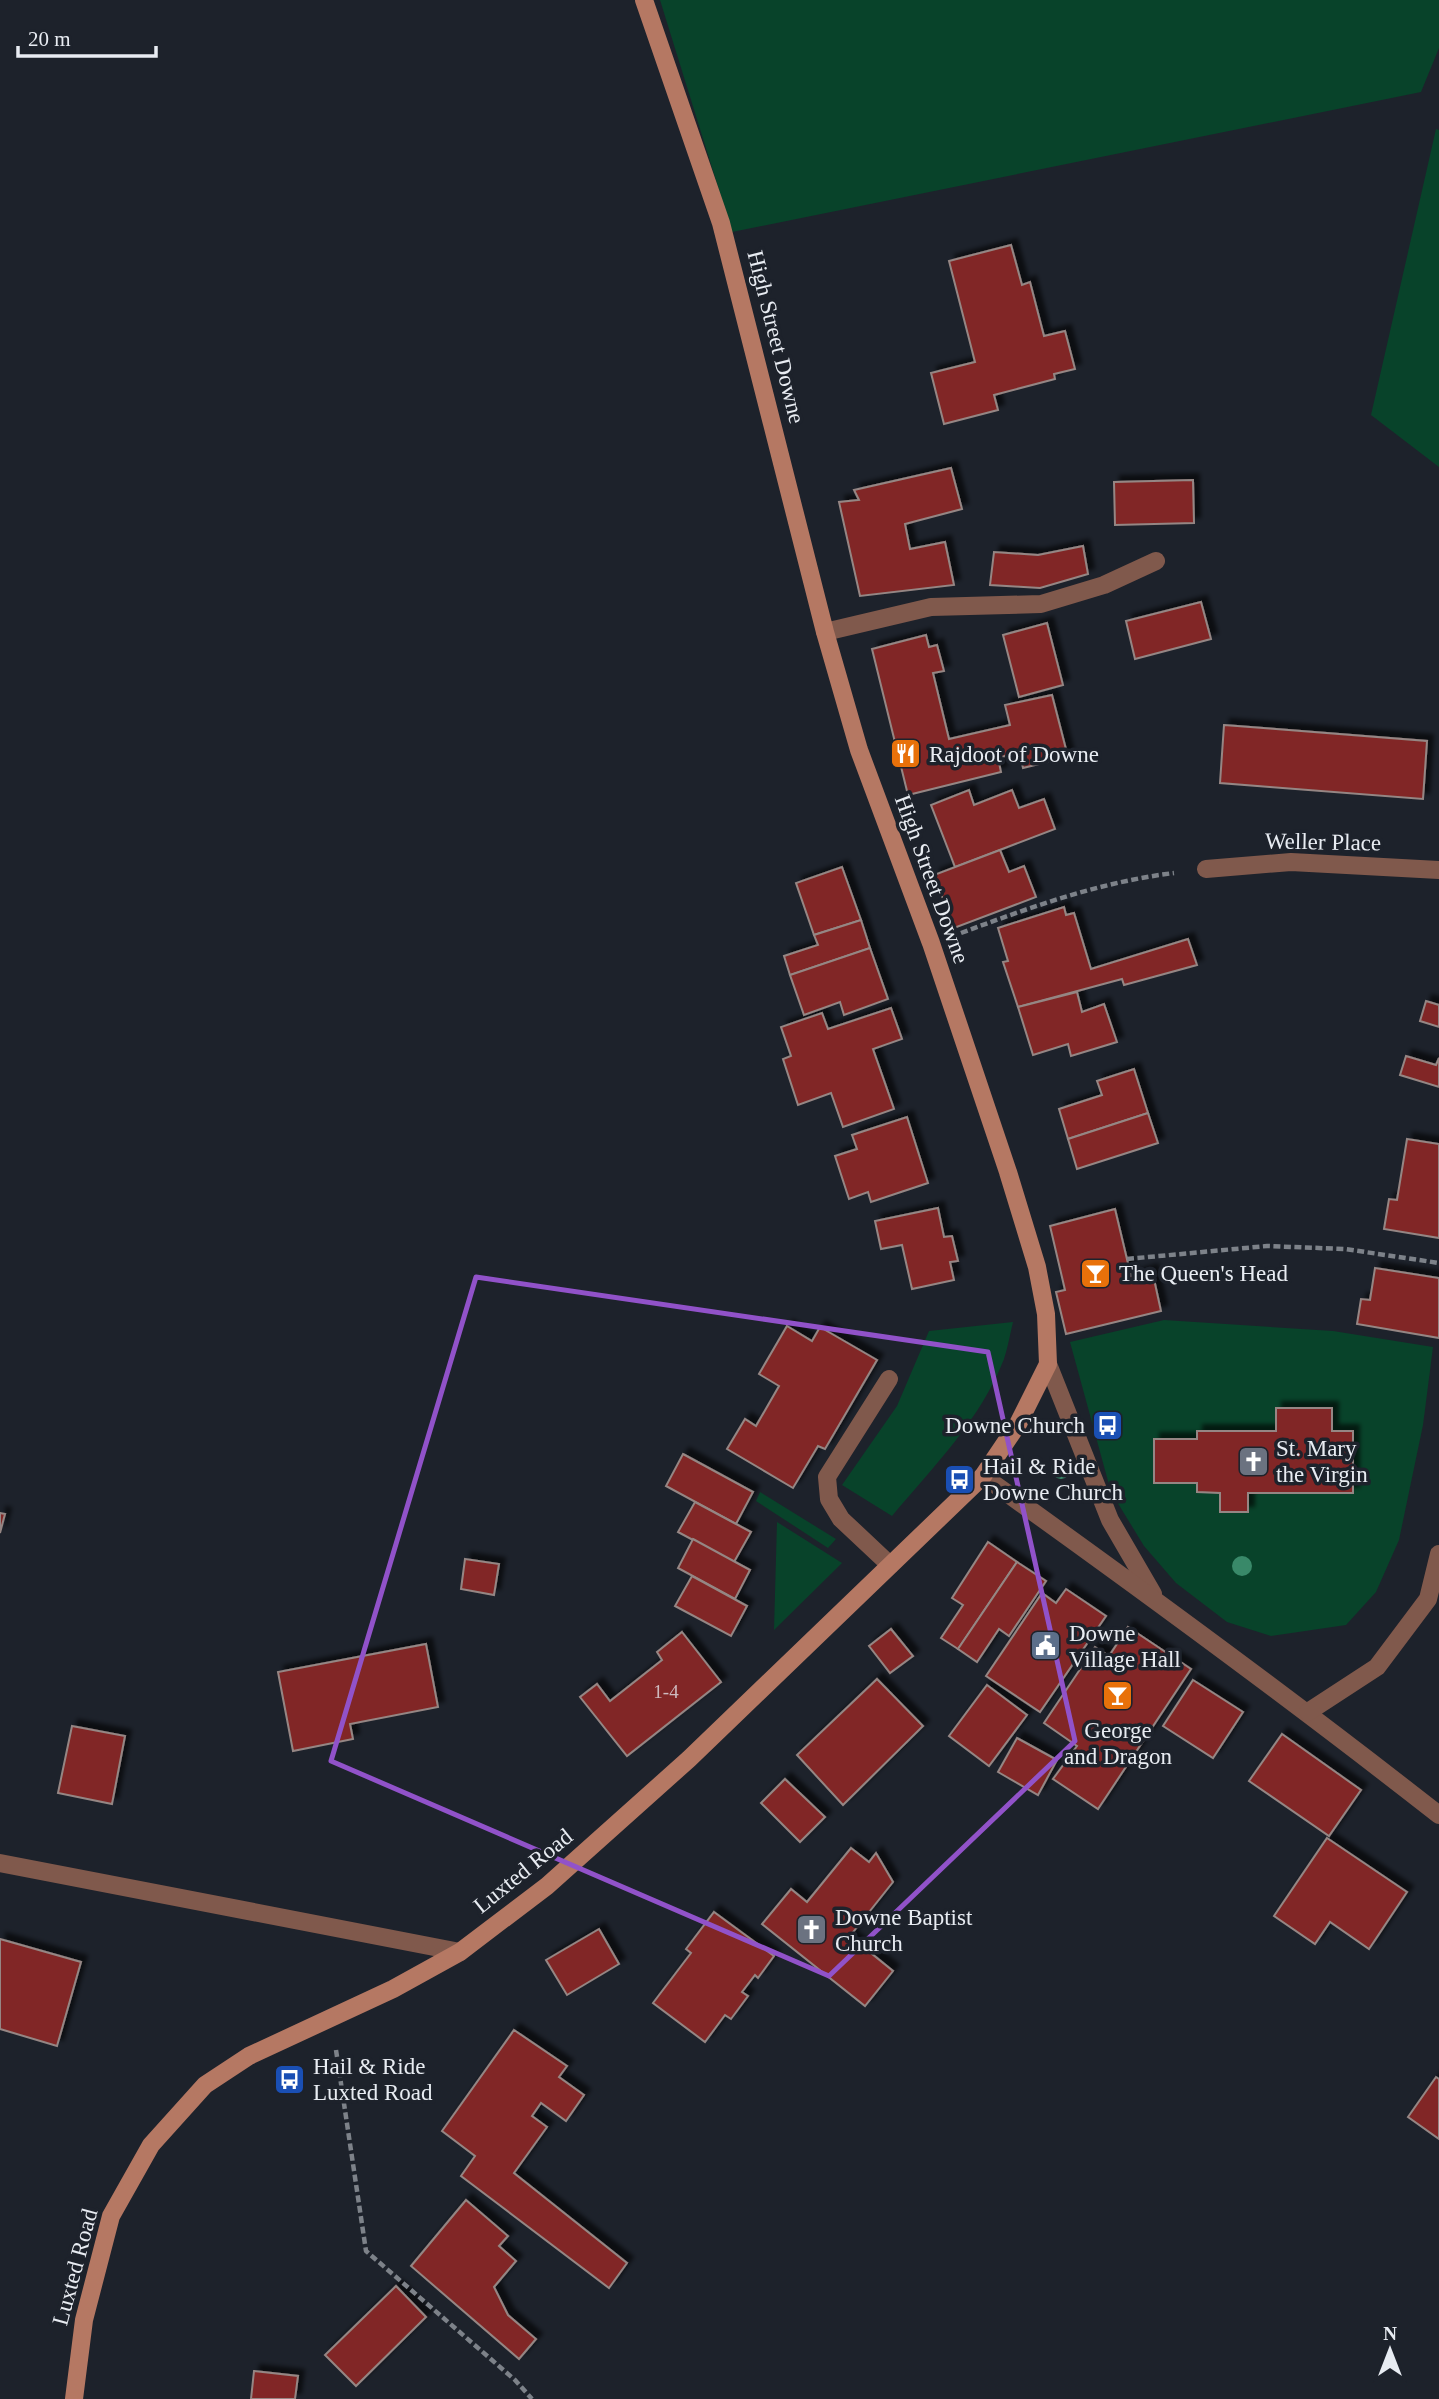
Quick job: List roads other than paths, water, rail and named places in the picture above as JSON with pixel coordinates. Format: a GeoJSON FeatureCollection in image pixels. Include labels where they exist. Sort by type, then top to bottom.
{"type":"FeatureCollection","features":[{"type":"Feature","properties":{"kind":"street","name":"High Street Downe"},"geometry":{"type":"LineString","coordinates":[[644,0],[721,223],[825,632],[859,750],[931,943],[1037,1267],[1046,1314],[1048,1364],[1110,1520],[1157,1600]]}},
{"type":"Feature","properties":{"kind":"street"},"geometry":{"type":"LineString","coordinates":[[825,632],[930,607],[1041,604],[1104,585],[1156,561]]}},
{"type":"Feature","properties":{"kind":"street","name":"Weller Place"},"geometry":{"type":"LineString","coordinates":[[1206,869],[1291,862],[1439,870]]}},
{"type":"Feature","properties":{"kind":"street","name":"Luxted Road"},"geometry":{"type":"LineString","coordinates":[[74,2399],[84,2320],[111,2216],[151,2145],[205,2085],[249,2056],[331,2020],[460,1952],[547,1886],[668,1777],[983,1476],[1018,1424],[1048,1364]]}},
{"type":"Feature","properties":{"kind":"street"},"geometry":{"type":"LineString","coordinates":[[889,1379],[827,1477],[829,1499],[841,1519],[890,1565]]}},
{"type":"Feature","properties":{"kind":"street","name":"High Street Downe"},"geometry":{"type":"LineString","coordinates":[[983,1476],[1157,1600],[1439,1815]]}},
{"type":"Feature","properties":{"kind":"street"},"geometry":{"type":"LineString","coordinates":[[1308,1713],[1377,1667],[1428,1599],[1439,1554]]}},
{"type":"Feature","properties":{"kind":"street"},"geometry":{"type":"LineString","coordinates":[[0,1863],[460,1952]]}},
{"type":"Feature","properties":{"kind":"place","name":"Rajdoot of Downe"},"geometry":{"type":"Point","coordinates":[906,754]}},
{"type":"Feature","properties":{"kind":"place","name":"The Queen's Head"},"geometry":{"type":"Point","coordinates":[1096,1273]}},
{"type":"Feature","properties":{"kind":"place","name":"Downe Church"},"geometry":{"type":"Point","coordinates":[1108,1425]}},
{"type":"Feature","properties":{"kind":"place","name":"St. Mary the Virgin"},"geometry":{"type":"Point","coordinates":[1253,1461]}},
{"type":"Feature","properties":{"kind":"place","name":"Hail & Ride Downe Church"},"geometry":{"type":"Point","coordinates":[960,1479]}},
{"type":"Feature","properties":{"kind":"place","name":"Downe Village Hall"},"geometry":{"type":"Point","coordinates":[1046,1646]}},
{"type":"Feature","properties":{"kind":"place","name":"George and Dragon"},"geometry":{"type":"Point","coordinates":[1118,1696]}},
{"type":"Feature","properties":{"kind":"place","name":"Downe Baptist Church"},"geometry":{"type":"Point","coordinates":[812,1930]}},
{"type":"Feature","properties":{"kind":"place","name":"Hail & Ride Luxted Road"},"geometry":{"type":"Point","coordinates":[290,2079]}}]}
